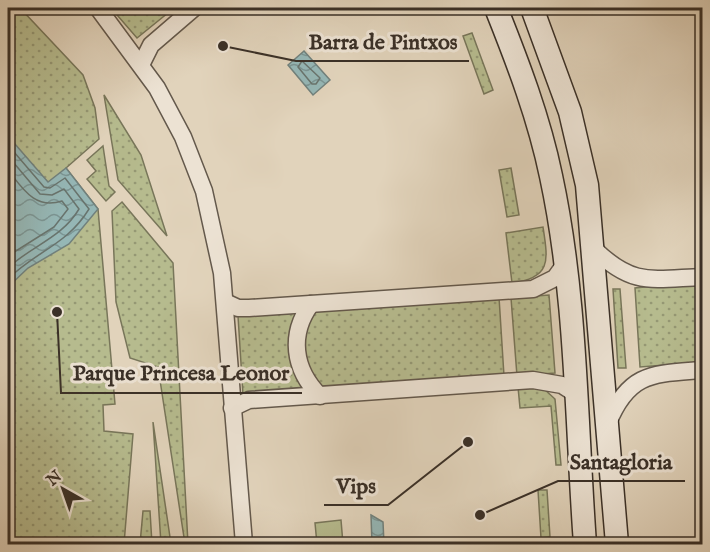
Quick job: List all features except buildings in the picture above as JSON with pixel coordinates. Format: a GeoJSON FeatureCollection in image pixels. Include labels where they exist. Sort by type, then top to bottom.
{"type":"FeatureCollection","features":[{"type":"Feature","properties":{"kind":"street"},"geometry":{"type":"LineString","coordinates":[[98,8],[142,63],[174,119],[204,191],[218,247],[225,302],[244,544]]}},
{"type":"Feature","properties":{"kind":"street"},"geometry":{"type":"LineString","coordinates":[[142,63],[151,45],[194,8]]}},
{"type":"Feature","properties":{"kind":"street"},"geometry":{"type":"LineString","coordinates":[[496,8],[528,87],[551,175],[565,264],[585,544]]}},
{"type":"Feature","properties":{"kind":"street"},"geometry":{"type":"LineString","coordinates":[[532,8],[570,112],[587,185],[617,544]]}},
{"type":"Feature","properties":{"kind":"street"},"geometry":{"type":"LineString","coordinates":[[594,249],[615,268],[638,278],[702,277]]}},
{"type":"Feature","properties":{"kind":"street"},"geometry":{"type":"LineString","coordinates":[[225,302],[238,308],[533,289],[555,278],[565,264]]}},
{"type":"Feature","properties":{"kind":"street"},"geometry":{"type":"LineString","coordinates":[[311,304],[300,319],[296,337],[297,356],[308,384],[320,396]]}},
{"type":"Feature","properties":{"kind":"street"},"geometry":{"type":"LineString","coordinates":[[608,424],[618,401],[639,380],[653,374],[702,370]]}},
{"type":"Feature","properties":{"kind":"street"},"geometry":{"type":"LineString","coordinates":[[232,408],[249,400],[533,380],[562,385],[576,394]]}},
{"type":"Feature","properties":{"kind":"green space"},"geometry":{"type":"Polygon","coordinates":[[[8,8],[20,8],[83,75],[95,108],[99,139],[66,168],[98,209],[115,404],[103,405],[104,431],[133,434],[124,544],[8,544],[8,8]]]}},
{"type":"Feature","properties":{"kind":"green space"},"geometry":{"type":"Polygon","coordinates":[[[111,8],[174,8],[137,38],[111,8]]]}},
{"type":"Feature","properties":{"kind":"green space"},"geometry":{"type":"Polygon","coordinates":[[[472,33],[493,90],[484,94],[463,36],[472,33]]]}},
{"type":"Feature","properties":{"kind":"green space"},"geometry":{"type":"Polygon","coordinates":[[[104,95],[141,155],[167,236],[118,180],[104,95]]]}},
{"type":"Feature","properties":{"kind":"green space"},"geometry":{"type":"Polygon","coordinates":[[[103,146],[109,186],[115,192],[106,201],[87,179],[96,171],[87,160],[103,146]]]}},
{"type":"Feature","properties":{"kind":"green space"},"geometry":{"type":"Polygon","coordinates":[[[511,168],[519,215],[507,217],[499,170],[511,168]]]}},
{"type":"Feature","properties":{"kind":"green space"},"geometry":{"type":"Polygon","coordinates":[[[122,202],[173,263],[188,544],[185,544],[158,367],[130,358],[116,302],[112,211],[122,202]]]}},
{"type":"Feature","properties":{"kind":"green space"},"geometry":{"type":"Polygon","coordinates":[[[543,227],[546,258],[541,272],[525,281],[512,283],[506,233],[543,227]]]}},
{"type":"Feature","properties":{"kind":"green space"},"geometry":{"type":"Polygon","coordinates":[[[702,281],[702,362],[640,367],[635,288],[702,281]]]}},
{"type":"Feature","properties":{"kind":"green space"},"geometry":{"type":"Polygon","coordinates":[[[613,289],[620,289],[626,368],[618,368],[613,289]]]}},
{"type":"Feature","properties":{"kind":"green space"},"geometry":{"type":"Polygon","coordinates":[[[549,295],[555,373],[517,376],[511,298],[549,295]]]}},
{"type":"Feature","properties":{"kind":"green space"},"geometry":{"type":"Polygon","coordinates":[[[499,297],[504,376],[243,395],[238,316],[499,297]]]}},
{"type":"Feature","properties":{"kind":"green space"},"geometry":{"type":"Polygon","coordinates":[[[518,387],[543,388],[555,399],[561,465],[556,465],[551,406],[520,408],[518,387]]]}},
{"type":"Feature","properties":{"kind":"green space"},"geometry":{"type":"Polygon","coordinates":[[[153,422],[171,544],[161,544],[153,422]]]}},
{"type":"Feature","properties":{"kind":"green space"},"geometry":{"type":"Polygon","coordinates":[[[538,490],[547,490],[550,537],[541,538],[538,490]]]}},
{"type":"Feature","properties":{"kind":"green space"},"geometry":{"type":"Polygon","coordinates":[[[143,511],[150,511],[152,544],[140,544],[143,511]]]}},
{"type":"Feature","properties":{"kind":"green space"},"geometry":{"type":"Polygon","coordinates":[[[341,520],[343,544],[317,544],[315,523],[341,520]]]}},
{"type":"Feature","properties":{"kind":"water"},"geometry":{"type":"Polygon","coordinates":[[[304,51],[330,80],[313,95],[288,65],[304,51]]]}},
{"type":"Feature","properties":{"kind":"water"},"geometry":{"type":"Polygon","coordinates":[[[8,136],[48,182],[66,168],[98,209],[69,244],[28,268],[8,287],[8,136]]]}},
{"type":"Feature","properties":{"kind":"water"},"geometry":{"type":"Polygon","coordinates":[[[371,515],[383,522],[384,544],[372,544],[371,515]]]}},
{"type":"Feature","properties":{"kind":"place","name":"Barra de Pintxos"},"geometry":{"type":"Point","coordinates":[223,46]}},
{"type":"Feature","properties":{"kind":"place","name":"Parque Princesa Leonor"},"geometry":{"type":"Point","coordinates":[57,312]}},
{"type":"Feature","properties":{"kind":"place","name":"Vips"},"geometry":{"type":"Point","coordinates":[468,442]}},
{"type":"Feature","properties":{"kind":"place","name":"Santagloria"},"geometry":{"type":"Point","coordinates":[480,515]}}]}
